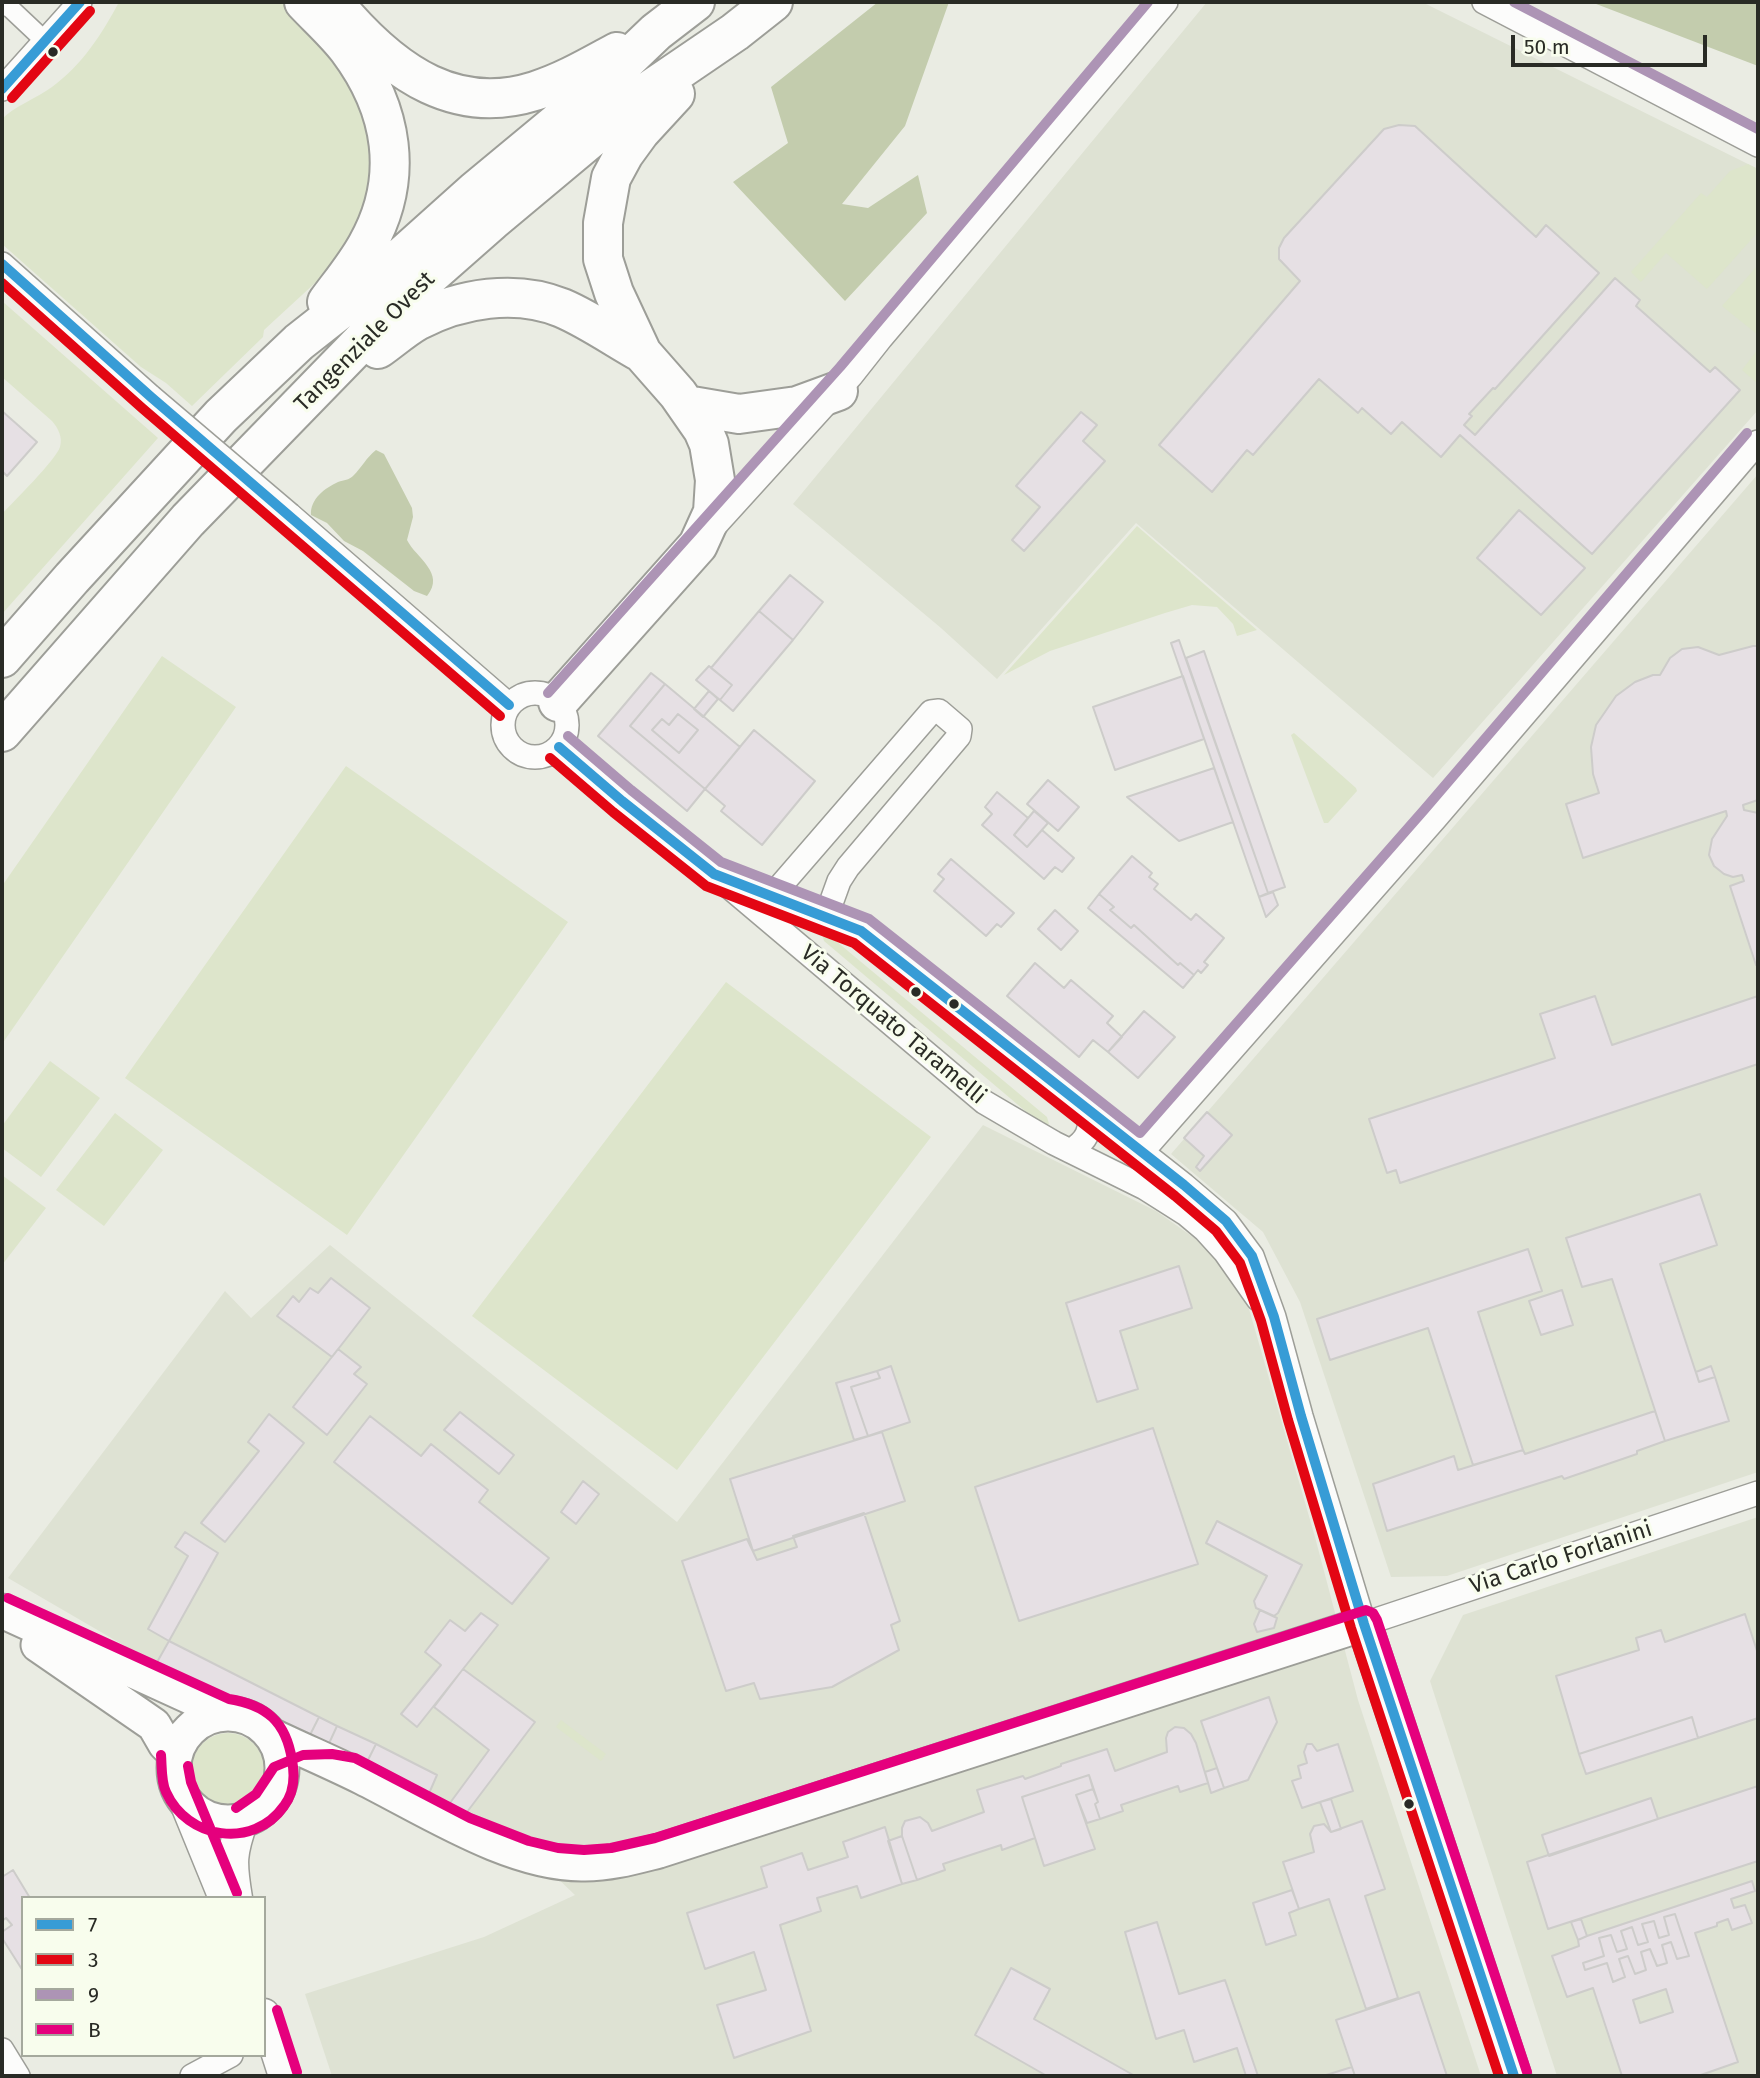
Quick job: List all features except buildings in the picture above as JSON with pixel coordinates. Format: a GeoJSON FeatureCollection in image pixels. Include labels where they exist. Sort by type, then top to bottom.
{"type":"FeatureCollection","features":[{"type":"Feature","properties":{"kind":"highway"},"geometry":{"type":"LineString","coordinates":[[299,342],[368,244],[384,204],[390,172],[385,117],[376,94],[348,50],[304,2]]}},
{"type":"Feature","properties":{"kind":"highway"},"geometry":{"type":"LineString","coordinates":[[333,2],[360,33],[406,73],[441,90],[475,97],[534,92],[572,76],[656,32]]}},
{"type":"Feature","properties":{"kind":"highway","name":"Tangenziale Ovest"},"geometry":{"type":"LineString","coordinates":[[2,658],[211,426],[299,342],[360,294],[475,191],[586,99],[656,32],[695,2]]}},
{"type":"Feature","properties":{"kind":"highway","name":"Tangenziale Ovest"},"geometry":{"type":"LineString","coordinates":[[2,732],[188,520],[400,302],[645,93],[735,32],[773,2]]}},
{"type":"Feature","properties":{"kind":"highway"},"geometry":{"type":"LineString","coordinates":[[558,702],[698,545],[713,512],[715,480],[709,444],[686,405],[642,353],[614,293],[603,259],[603,223],[611,178],[624,154],[640,132],[735,32]]}},
{"type":"Feature","properties":{"kind":"highway"},"geometry":{"type":"LineString","coordinates":[[307,399],[417,322],[458,304],[483,299],[520,299],[558,306],[642,353]]}},
{"type":"Feature","properties":{"kind":"highway"},"geometry":{"type":"LineString","coordinates":[[686,405],[739,414],[797,406],[838,391]]}},
{"type":"Feature","properties":{"kind":"highway"},"geometry":{"type":"LineString","coordinates":[[2,758],[75,648]]}},
{"type":"Feature","properties":{"kind":"main road"},"geometry":{"type":"LineString","coordinates":[[2,1611],[225,1713],[243,1716],[259,1723],[271,1735],[350,1771],[478,1836],[521,1854],[563,1863],[585,1864],[618,1861],[659,1851],[1364,1624]]}},
{"type":"Feature","properties":{"kind":"main road"},"geometry":{"type":"LineString","coordinates":[[2,1619],[154,1725],[175,1755]]}},
{"type":"Feature","properties":{"kind":"main road","name":"Via Torquato Taramelli"},"geometry":{"type":"LineString","coordinates":[[1364,1624],[1514,2076]]}},
{"type":"Feature","properties":{"kind":"main road"},"geometry":{"type":"LineString","coordinates":[[225,1713],[208,1717],[194,1726],[182,1739],[175,1755],[177,1786],[184,1800],[200,1815],[221,1822],[243,1820],[261,1811],[274,1797],[281,1779],[279,1755],[271,1735]]}},
{"type":"Feature","properties":{"kind":"main road"},"geometry":{"type":"LineString","coordinates":[[281,1779],[310,1767],[350,1771]]}},
{"type":"Feature","properties":{"kind":"street"},"geometry":{"type":"LineString","coordinates":[[2,89],[80,2]]}},
{"type":"Feature","properties":{"kind":"street"},"geometry":{"type":"LineString","coordinates":[[698,545],[838,391],[1166,2]]}},
{"type":"Feature","properties":{"kind":"street"},"geometry":{"type":"LineString","coordinates":[[1484,2],[1758,145]]}},
{"type":"Feature","properties":{"kind":"street"},"geometry":{"type":"LineString","coordinates":[[2,5],[9,8],[45,41]]}},
{"type":"Feature","properties":{"kind":"street"},"geometry":{"type":"LineString","coordinates":[[2,264],[151,397],[509,705]]}},
{"type":"Feature","properties":{"kind":"street"},"geometry":{"type":"LineString","coordinates":[[1143,1152],[1435,819],[1758,442]]}},
{"type":"Feature","properties":{"kind":"street"},"geometry":{"type":"LineString","coordinates":[[538,693],[558,702],[566,719],[567,729],[559,747],[542,757],[522,755],[514,750],[503,733],[502,723],[509,705],[517,698],[538,693]]}},
{"type":"Feature","properties":{"kind":"street"},"geometry":{"type":"LineString","coordinates":[[764,904],[931,712],[939,711],[960,729],[959,736],[848,867],[839,881],[826,917]]}},
{"type":"Feature","properties":{"kind":"street","name":"Via Torquato Taramelli"},"geometry":{"type":"LineString","coordinates":[[559,747],[622,801],[715,874],[764,904],[984,1102],[1070,1151],[1145,1188],[1205,1230],[1226,1252],[1246,1280],[1280,1338]]}},
{"type":"Feature","properties":{"kind":"street","name":"Via Torquato Taramelli"},"geometry":{"type":"LineString","coordinates":[[764,904],[826,917],[861,931],[1143,1152],[1226,1221],[1243,1241],[1252,1256],[1280,1338],[1364,1624]]}},
{"type":"Feature","properties":{"kind":"street"},"geometry":{"type":"LineString","coordinates":[[1070,1151],[1081,1145],[1088,1135],[1091,1123],[1089,1111]]}},
{"type":"Feature","properties":{"kind":"street","name":"Via Carlo Forlanini"},"geometry":{"type":"LineString","coordinates":[[1364,1624],[1758,1493]]}},
{"type":"Feature","properties":{"kind":"street"},"geometry":{"type":"LineString","coordinates":[[184,1800],[224,1896]]}},
{"type":"Feature","properties":{"kind":"street"},"geometry":{"type":"LineString","coordinates":[[237,1896],[232,1865],[236,1839],[243,1820]]}},
{"type":"Feature","properties":{"kind":"street"},"geometry":{"type":"LineString","coordinates":[[266,2028],[285,2076]]}},
{"type":"Feature","properties":{"kind":"street"},"geometry":{"type":"LineString","coordinates":[[2,2050],[18,2076]]}},
{"type":"Feature","properties":{"kind":"street"},"geometry":{"type":"LineString","coordinates":[[192,2076],[227,2057]]}},
{"type":"Feature","properties":{"kind":"shaded area"},"geometry":{"type":"Polygon","coordinates":[[[1207,2],[1422,2],[1758,169],[1758,410],[1433,778],[1136,523],[997,679],[941,628],[793,504],[1207,2]]]}},
{"type":"Feature","properties":{"kind":"shaded area"},"geometry":{"type":"Polygon","coordinates":[[[1758,474],[1758,1472],[1447,1576],[1391,1577],[1300,1302],[1263,1232],[1171,1154],[1758,474]]]}},
{"type":"Feature","properties":{"kind":"shaded area"},"geometry":{"type":"Polygon","coordinates":[[[983,1125],[1156,1211],[1210,1249],[1249,1309],[1315,1537],[1358,1700],[1481,2076],[332,2076],[305,1994],[484,1937],[575,1895],[553,1874],[464,1816],[156,1664],[8,1578],[225,1291],[251,1318],[330,1245],[677,1522],[983,1125]]]}},
{"type":"Feature","properties":{"kind":"shaded area"},"geometry":{"type":"Polygon","coordinates":[[[1758,1517],[1758,2076],[1557,2076],[1430,1681],[1463,1615],[1758,1517]]]}},
{"type":"Feature","properties":{"kind":"green space"},"geometry":{"type":"Polygon","coordinates":[[[119,2],[286,2],[365,100],[376,179],[340,260],[264,330],[263,337],[192,406],[166,383],[141,367],[2,244],[2,119],[12,110],[52,87],[73,69],[98,37],[119,2]]]}},
{"type":"Feature","properties":{"kind":"green space"},"geometry":{"type":"Polygon","coordinates":[[[878,2],[949,2],[905,126],[842,204],[868,208],[918,175],[927,213],[845,301],[733,182],[788,143],[771,87],[878,2]]]}},
{"type":"Feature","properties":{"kind":"green space"},"geometry":{"type":"Polygon","coordinates":[[[1591,2],[1758,2],[1758,66],[1591,2]]]}},
{"type":"Feature","properties":{"kind":"green space"},"geometry":{"type":"Polygon","coordinates":[[[1748,164],[1758,169],[1758,232],[1707,289],[1666,253],[1641,282],[1631,272],[1701,193],[1707,197],[1730,171],[1748,164]]]}},
{"type":"Feature","properties":{"kind":"green space"},"geometry":{"type":"Polygon","coordinates":[[[1758,265],[1758,335],[1722,306],[1758,265]]]}},
{"type":"Feature","properties":{"kind":"green space"},"geometry":{"type":"Polygon","coordinates":[[[2,301],[158,438],[2,614],[2,514],[51,462],[61,440],[52,421],[2,377],[2,301]]]}},
{"type":"Feature","properties":{"kind":"green space"},"geometry":{"type":"Polygon","coordinates":[[[1758,349],[1758,384],[1742,370],[1758,349]]]}},
{"type":"Feature","properties":{"kind":"green space"},"geometry":{"type":"Polygon","coordinates":[[[376,450],[384,454],[412,508],[413,517],[407,540],[431,573],[432,588],[427,596],[414,591],[363,551],[344,541],[327,523],[311,515],[313,504],[323,491],[351,477],[376,450]]]}},
{"type":"Feature","properties":{"kind":"green space"},"geometry":{"type":"Polygon","coordinates":[[[1137,526],[1257,630],[1237,636],[1233,624],[1217,607],[1192,605],[1050,651],[1004,675],[1137,526]]]}},
{"type":"Feature","properties":{"kind":"green space"},"geometry":{"type":"Polygon","coordinates":[[[162,656],[236,707],[2,1044],[2,886],[162,656]]]}},
{"type":"Feature","properties":{"kind":"green space"},"geometry":{"type":"Polygon","coordinates":[[[1294,733],[1356,788],[1357,791],[1328,823],[1324,823],[1291,735],[1294,733]]]}},
{"type":"Feature","properties":{"kind":"green space"},"geometry":{"type":"Polygon","coordinates":[[[346,766],[568,922],[347,1235],[125,1078],[346,766]]]}},
{"type":"Feature","properties":{"kind":"green space"},"geometry":{"type":"Polygon","coordinates":[[[825,935],[830,936],[1047,1117],[1049,1124],[1043,1126],[824,941],[825,935]]]}},
{"type":"Feature","properties":{"kind":"green space"},"geometry":{"type":"Polygon","coordinates":[[[726,982],[931,1137],[677,1470],[472,1316],[726,982]]]}},
{"type":"Feature","properties":{"kind":"green space"},"geometry":{"type":"Polygon","coordinates":[[[50,1061],[100,1098],[41,1177],[2,1148],[2,1126],[50,1061]]]}},
{"type":"Feature","properties":{"kind":"green space"},"geometry":{"type":"Polygon","coordinates":[[[115,1113],[163,1150],[104,1226],[56,1190],[115,1113]]]}},
{"type":"Feature","properties":{"kind":"green space"},"geometry":{"type":"Polygon","coordinates":[[[2,1175],[46,1208],[2,1265],[2,1175]]]}},
{"type":"Feature","properties":{"kind":"green space"},"geometry":{"type":"Polygon","coordinates":[[[561,1720],[606,1754],[601,1761],[556,1727],[561,1720]]]}},
{"type":"Feature","properties":{"kind":"green space"},"geometry":{"type":"Polygon","coordinates":[[[221,1733],[235,1733],[254,1743],[264,1762],[264,1776],[254,1795],[235,1805],[221,1805],[202,1795],[192,1776],[192,1762],[202,1743],[221,1733]]]}},
{"type":"Feature","properties":{"kind":"transit line","name":"7"},"geometry":{"type":"LineString","coordinates":[[2,89],[80,2]]}},
{"type":"Feature","properties":{"kind":"transit line","name":"9"},"geometry":{"type":"LineString","coordinates":[[548,693],[840,367],[1148,2]]}},
{"type":"Feature","properties":{"kind":"transit line","name":"9"},"geometry":{"type":"LineString","coordinates":[[1514,2],[1758,129]]}},
{"type":"Feature","properties":{"kind":"transit line","name":"3"},"geometry":{"type":"LineString","coordinates":[[12,98],[90,11]]}},
{"type":"Feature","properties":{"kind":"transit line","name":"7"},"geometry":{"type":"LineString","coordinates":[[2,264],[151,397],[509,705]]}},
{"type":"Feature","properties":{"kind":"transit line","name":"3"},"geometry":{"type":"LineString","coordinates":[[2,283],[142,408],[500,716]]}},
{"type":"Feature","properties":{"kind":"transit line","name":"9"},"geometry":{"type":"LineString","coordinates":[[568,736],[721,862],[869,919],[1140,1133],[1424,810],[1747,433]]}},
{"type":"Feature","properties":{"kind":"transit line","name":"7"},"geometry":{"type":"LineString","coordinates":[[559,747],[714,874],[861,931],[1184,1185],[1226,1221],[1252,1256],[1274,1317],[1364,1624],[1514,2076]]}},
{"type":"Feature","properties":{"kind":"transit line","name":"3"},"geometry":{"type":"LineString","coordinates":[[550,758],[706,886],[854,943],[1175,1196],[1216,1231],[1240,1263],[1261,1321],[1351,1628],[1499,2076]]}},
{"type":"Feature","properties":{"kind":"transit line","name":"B"},"geometry":{"type":"LineString","coordinates":[[8,1598],[229,1699],[264,1711],[285,1735],[292,1760],[292,1790],[284,1806],[271,1820],[255,1829],[239,1833],[204,1829],[176,1808],[166,1792],[162,1779],[161,1755]]}},
{"type":"Feature","properties":{"kind":"transit line","name":"B"},"geometry":{"type":"LineString","coordinates":[[236,1808],[256,1794],[274,1767],[303,1755],[332,1754],[355,1758],[470,1818],[529,1841],[558,1848],[611,1848],[655,1838],[1366,1610],[1373,1613],[1377,1620],[1527,2072]]}},
{"type":"Feature","properties":{"kind":"transit line","name":"B"},"geometry":{"type":"LineString","coordinates":[[188,1766],[191,1782],[237,1893]]}},
{"type":"Feature","properties":{"kind":"transit line","name":"B"},"geometry":{"type":"LineString","coordinates":[[277,2010],[297,2072]]}}]}
